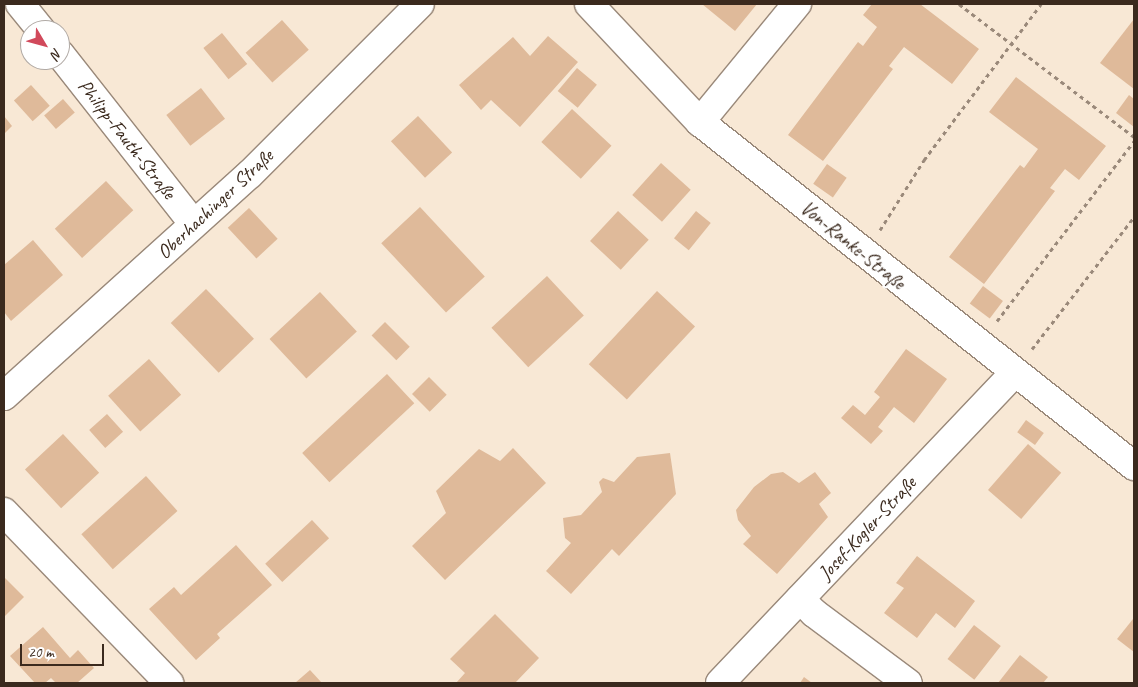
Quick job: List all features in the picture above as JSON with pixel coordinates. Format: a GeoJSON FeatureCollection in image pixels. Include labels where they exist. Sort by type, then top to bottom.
{"type":"FeatureCollection","features":[{"type":"Feature","properties":{"kind":"street"},"geometry":{"type":"LineString","coordinates":[[20,4],[33,20]]}},
{"type":"Feature","properties":{"kind":"street","name":"Oberhachinger Straße"},"geometry":{"type":"LineString","coordinates":[[4,396],[250,174],[420,4]]}},
{"type":"Feature","properties":{"kind":"street","name":"Von-Ranke-Straße"},"geometry":{"type":"LineString","coordinates":[[589,4],[700,122],[1014,374],[1134,466]]}},
{"type":"Feature","properties":{"kind":"street"},"geometry":{"type":"LineString","coordinates":[[700,122],[797,4]]}},
{"type":"Feature","properties":{"kind":"street","name":"Philipp-Fauth-Straße"},"geometry":{"type":"LineString","coordinates":[[70,67],[194,224]]}},
{"type":"Feature","properties":{"kind":"street","name":"Josef-Kogler-Straße"},"geometry":{"type":"LineString","coordinates":[[720,683],[1014,374]]}},
{"type":"Feature","properties":{"kind":"street"},"geometry":{"type":"LineString","coordinates":[[4,512],[168,683]]}},
{"type":"Feature","properties":{"kind":"street"},"geometry":{"type":"LineString","coordinates":[[800,599],[814,613],[908,683]]}},
{"type":"Feature","properties":{"kind":"path"},"geometry":{"type":"LineString","coordinates":[[959,4],[1134,139],[979,346]]}},
{"type":"Feature","properties":{"kind":"path"},"geometry":{"type":"LineString","coordinates":[[865,254],[924,160],[1013,45],[1041,4]]}},
{"type":"Feature","properties":{"kind":"path"},"geometry":{"type":"LineString","coordinates":[[1014,374],[1134,217]]}},
{"type":"Feature","properties":{"kind":"building"},"geometry":{"type":"Polygon","coordinates":[[[702,4],[757,4],[735,31],[702,4]]]}},
{"type":"Feature","properties":{"kind":"building"},"geometry":{"type":"Polygon","coordinates":[[[872,4],[920,4],[979,49],[952,84],[904,47],[889,66],[893,69],[823,161],[788,135],[858,42],[863,46],[877,27],[863,15],[872,4]]]}},
{"type":"Feature","properties":{"kind":"building"},"geometry":{"type":"Polygon","coordinates":[[[1134,19],[1134,89],[1100,63],[1134,19]]]}},
{"type":"Feature","properties":{"kind":"building"},"geometry":{"type":"Polygon","coordinates":[[[282,20],[309,50],[272,83],[246,53],[282,20]]]}},
{"type":"Feature","properties":{"kind":"building"},"geometry":{"type":"Polygon","coordinates":[[[222,33],[247,64],[229,79],[203,48],[222,33]]]}},
{"type":"Feature","properties":{"kind":"building"},"geometry":{"type":"Polygon","coordinates":[[[548,36],[578,62],[520,127],[491,100],[481,110],[459,85],[513,37],[530,56],[548,36]]]}},
{"type":"Feature","properties":{"kind":"building"},"geometry":{"type":"Polygon","coordinates":[[[577,68],[597,85],[578,108],[558,91],[577,68]]]}},
{"type":"Feature","properties":{"kind":"building"},"geometry":{"type":"Polygon","coordinates":[[[1016,77],[1106,146],[1079,180],[1065,169],[1050,188],[1055,191],[984,284],[949,257],[1020,165],[1024,168],[1038,149],[989,112],[1016,77]]]}},
{"type":"Feature","properties":{"kind":"building"},"geometry":{"type":"Polygon","coordinates":[[[31,85],[50,106],[33,121],[14,100],[31,85]]]}},
{"type":"Feature","properties":{"kind":"building"},"geometry":{"type":"Polygon","coordinates":[[[201,88],[225,119],[190,146],[166,115],[201,88]]]}},
{"type":"Feature","properties":{"kind":"building"},"geometry":{"type":"Polygon","coordinates":[[[1129,95],[1134,99],[1134,127],[1116,113],[1129,95]]]}},
{"type":"Feature","properties":{"kind":"building"},"geometry":{"type":"Polygon","coordinates":[[[63,99],[75,113],[56,129],[44,115],[63,99]]]}},
{"type":"Feature","properties":{"kind":"building"},"geometry":{"type":"Polygon","coordinates":[[[572,109],[611,146],[581,179],[541,142],[572,109]]]}},
{"type":"Feature","properties":{"kind":"building"},"geometry":{"type":"Polygon","coordinates":[[[4,116],[12,126],[4,134],[4,116]]]}},
{"type":"Feature","properties":{"kind":"building"},"geometry":{"type":"Polygon","coordinates":[[[418,116],[452,153],[425,178],[391,141],[418,116]]]}},
{"type":"Feature","properties":{"kind":"building"},"geometry":{"type":"Polygon","coordinates":[[[661,163],[691,190],[662,222],[632,195],[661,163]]]}},
{"type":"Feature","properties":{"kind":"building"},"geometry":{"type":"Polygon","coordinates":[[[827,164],[847,178],[833,197],[813,184],[827,164]]]}},
{"type":"Feature","properties":{"kind":"building"},"geometry":{"type":"Polygon","coordinates":[[[106,181],[133,210],[82,258],[55,229],[106,181]]]}},
{"type":"Feature","properties":{"kind":"building"},"geometry":{"type":"Polygon","coordinates":[[[420,207],[485,276],[446,313],[381,243],[420,207]]]}},
{"type":"Feature","properties":{"kind":"building"},"geometry":{"type":"Polygon","coordinates":[[[249,208],[278,239],[256,258],[228,228],[249,208]]]}},
{"type":"Feature","properties":{"kind":"building"},"geometry":{"type":"Polygon","coordinates":[[[618,211],[649,240],[621,270],[590,241],[618,211]]]}},
{"type":"Feature","properties":{"kind":"building"},"geometry":{"type":"Polygon","coordinates":[[[696,211],[711,223],[689,250],[674,238],[696,211]]]}},
{"type":"Feature","properties":{"kind":"building"},"geometry":{"type":"Polygon","coordinates":[[[33,240],[63,275],[11,321],[4,312],[4,265],[33,240]]]}},
{"type":"Feature","properties":{"kind":"building"},"geometry":{"type":"Polygon","coordinates":[[[547,276],[584,315],[528,367],[491,328],[547,276]]]}},
{"type":"Feature","properties":{"kind":"building"},"geometry":{"type":"Polygon","coordinates":[[[983,286],[1003,301],[990,319],[970,304],[983,286]]]}},
{"type":"Feature","properties":{"kind":"building"},"geometry":{"type":"Polygon","coordinates":[[[206,289],[254,339],[219,373],[171,323],[206,289]]]}},
{"type":"Feature","properties":{"kind":"building"},"geometry":{"type":"Polygon","coordinates":[[[657,291],[695,326],[627,400],[589,364],[657,291]]]}},
{"type":"Feature","properties":{"kind":"building"},"geometry":{"type":"Polygon","coordinates":[[[320,292],[357,331],[306,379],[270,339],[320,292]]]}},
{"type":"Feature","properties":{"kind":"building"},"geometry":{"type":"Polygon","coordinates":[[[385,322],[410,347],[396,360],[372,335],[385,322]]]}},
{"type":"Feature","properties":{"kind":"building"},"geometry":{"type":"Polygon","coordinates":[[[906,349],[947,379],[914,423],[894,407],[878,427],[883,431],[871,444],[841,418],[853,405],[865,415],[880,397],[874,392],[906,349]]]}},
{"type":"Feature","properties":{"kind":"building"},"geometry":{"type":"Polygon","coordinates":[[[149,359],[181,395],[140,431],[108,396],[149,359]]]}},
{"type":"Feature","properties":{"kind":"building"},"geometry":{"type":"Polygon","coordinates":[[[387,374],[414,403],[329,482],[302,453],[387,374]]]}},
{"type":"Feature","properties":{"kind":"building"},"geometry":{"type":"Polygon","coordinates":[[[429,377],[447,395],[430,412],[412,394],[429,377]]]}},
{"type":"Feature","properties":{"kind":"building"},"geometry":{"type":"Polygon","coordinates":[[[107,414],[123,432],[105,448],[89,430],[107,414]]]}},
{"type":"Feature","properties":{"kind":"building"},"geometry":{"type":"Polygon","coordinates":[[[1026,420],[1044,433],[1035,445],[1017,432],[1026,420]]]}},
{"type":"Feature","properties":{"kind":"building"},"geometry":{"type":"Polygon","coordinates":[[[63,434],[99,473],[61,508],[25,469],[63,434]]]}},
{"type":"Feature","properties":{"kind":"building"},"geometry":{"type":"Polygon","coordinates":[[[1028,444],[1061,473],[1021,519],[988,490],[1028,444]]]}},
{"type":"Feature","properties":{"kind":"building"},"geometry":{"type":"Polygon","coordinates":[[[513,448],[546,483],[445,580],[412,546],[446,513],[436,491],[479,449],[500,461],[513,448]]]}},
{"type":"Feature","properties":{"kind":"building"},"geometry":{"type":"Polygon","coordinates":[[[670,453],[676,494],[619,556],[612,549],[571,594],[546,571],[571,543],[565,538],[563,518],[581,515],[602,492],[599,482],[603,478],[614,482],[637,457],[670,453]]]}},
{"type":"Feature","properties":{"kind":"building"},"geometry":{"type":"Polygon","coordinates":[[[783,472],[799,483],[815,472],[831,493],[819,504],[828,517],[777,574],[743,544],[751,536],[738,520],[736,510],[754,487],[771,474],[783,472]]]}},
{"type":"Feature","properties":{"kind":"building"},"geometry":{"type":"Polygon","coordinates":[[[146,476],[177,511],[113,569],[81,534],[146,476]]]}},
{"type":"Feature","properties":{"kind":"building"},"geometry":{"type":"Polygon","coordinates":[[[312,520],[329,538],[282,582],[265,564],[312,520]]]}},
{"type":"Feature","properties":{"kind":"building"},"geometry":{"type":"Polygon","coordinates":[[[236,545],[272,585],[217,634],[220,638],[196,660],[149,609],[174,587],[181,595],[236,545]]]}},
{"type":"Feature","properties":{"kind":"building"},"geometry":{"type":"Polygon","coordinates":[[[917,556],[975,601],[955,628],[936,613],[917,638],[884,613],[904,588],[896,583],[917,556]]]}},
{"type":"Feature","properties":{"kind":"building"},"geometry":{"type":"Polygon","coordinates":[[[4,577],[24,597],[4,617],[4,577]]]}},
{"type":"Feature","properties":{"kind":"building"},"geometry":{"type":"Polygon","coordinates":[[[495,614],[539,658],[515,683],[456,683],[465,673],[450,659],[495,614]]]}},
{"type":"Feature","properties":{"kind":"building"},"geometry":{"type":"Polygon","coordinates":[[[1134,620],[1134,652],[1117,639],[1134,620]]]}},
{"type":"Feature","properties":{"kind":"building"},"geometry":{"type":"Polygon","coordinates":[[[974,625],[1001,646],[974,680],[948,659],[974,625]]]}},
{"type":"Feature","properties":{"kind":"building"},"geometry":{"type":"Polygon","coordinates":[[[43,627],[70,658],[78,650],[94,668],[77,683],[56,683],[51,678],[45,683],[35,683],[10,656],[43,627]]]}},
{"type":"Feature","properties":{"kind":"building"},"geometry":{"type":"Polygon","coordinates":[[[1020,655],[1048,677],[1043,683],[998,683],[1020,655]]]}},
{"type":"Feature","properties":{"kind":"building"},"geometry":{"type":"Polygon","coordinates":[[[310,670],[322,683],[295,683],[310,670]]]}},
{"type":"Feature","properties":{"kind":"building"},"geometry":{"type":"Polygon","coordinates":[[[804,677],[812,683],[800,683],[804,677]]]}}]}
